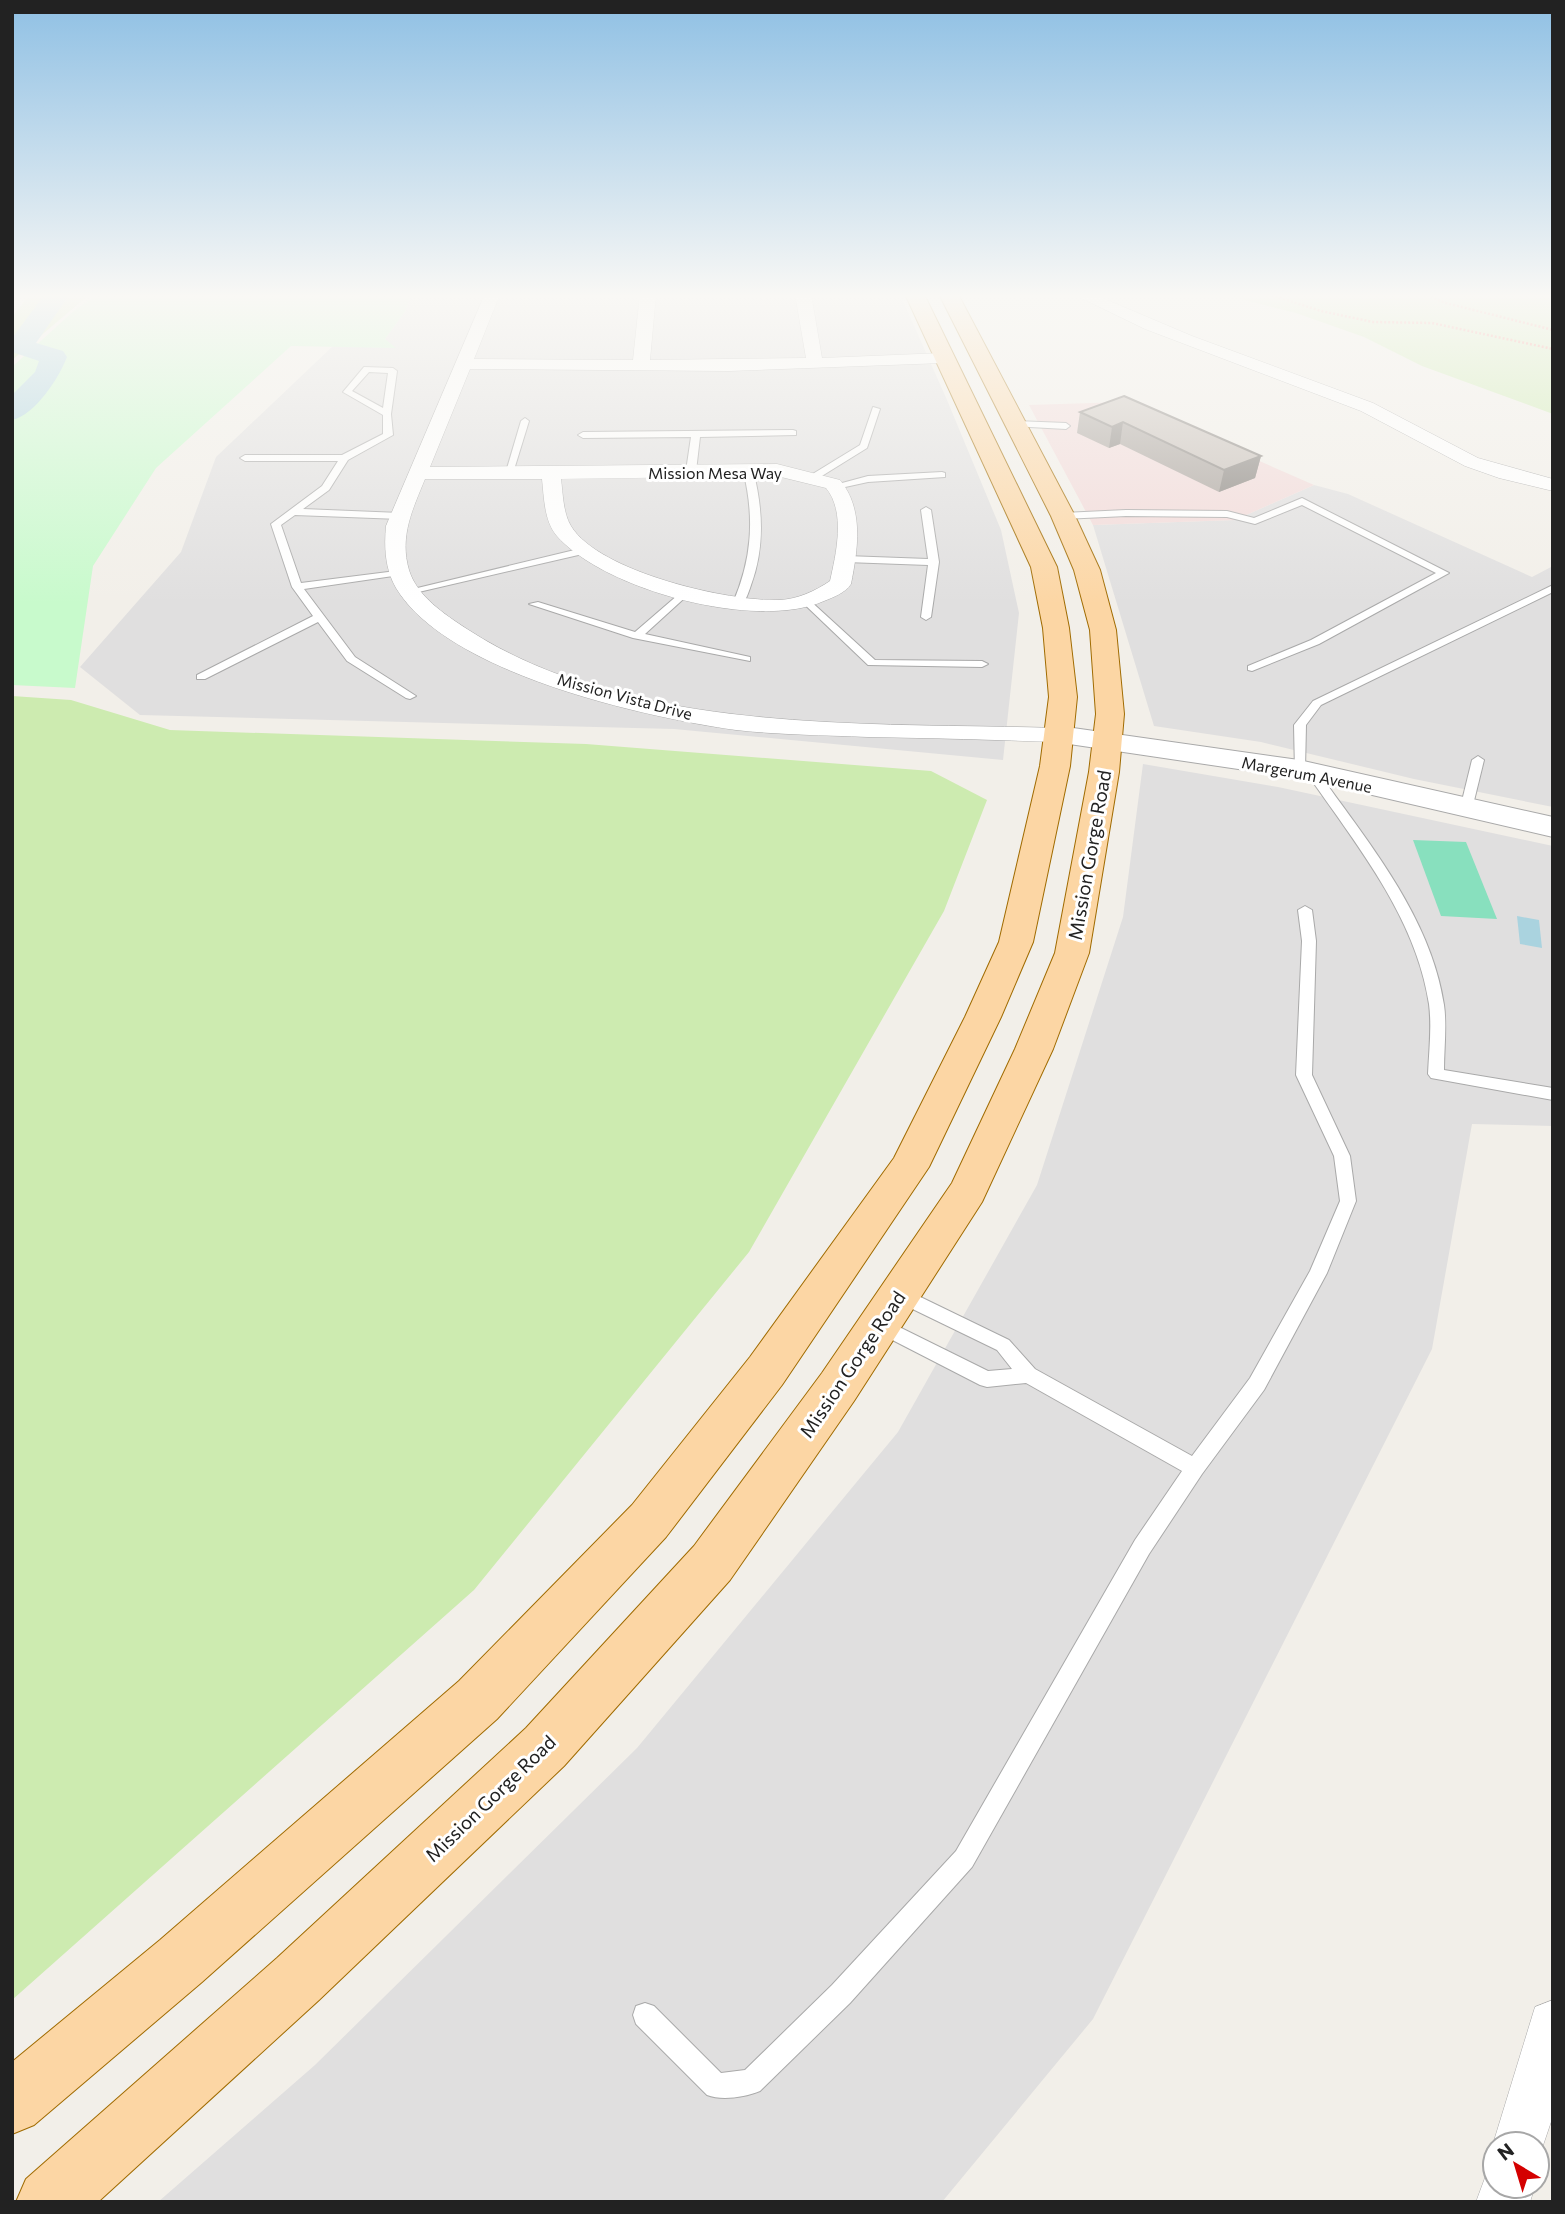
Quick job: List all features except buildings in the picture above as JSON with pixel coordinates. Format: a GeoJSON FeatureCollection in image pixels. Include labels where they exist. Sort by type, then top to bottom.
{"type":"FeatureCollection","features":[{"type":"Feature","properties":{"kind":"main road"},"geometry":{"type":"LineString","coordinates":[[12,2104],[181,1961],[478,1700],[649,1521],[765,1371],[909,1167],[983,1017],[1016,942],[1059,735],[1063,697],[1056,628],[1044,567],[962,397]]}},
{"type":"Feature","properties":{"kind":"main road","name":"Mission Gorge Road"},"geometry":{"type":"LineString","coordinates":[[49,2202],[298,1979],[545,1748],[712,1563],[838,1387],[968,1191],[1034,1049],[1072,953],[1110,714],[1103,630],[1087,570],[1063,516],[1001,397]]}},
{"type":"Feature","properties":{"kind":"street"},"geometry":{"type":"LineString","coordinates":[[405,582],[393,545],[400,516],[451,397]]}},
{"type":"Feature","properties":{"kind":"street"},"geometry":{"type":"LineString","coordinates":[[1342,397],[1373,410],[1462,457],[1532,481],[1553,485]]}},
{"type":"Feature","properties":{"kind":"street","name":"Mission Mesa Way"},"geometry":{"type":"LineString","coordinates":[[418,473],[777,470],[814,477],[836,486]]}},
{"type":"Feature","properties":{"kind":"street"},"geometry":{"type":"LineString","coordinates":[[551,473],[561,528],[583,551],[635,578],[737,605],[781,606],[819,597],[840,584],[846,559],[846,514],[840,489],[836,486]]}},
{"type":"Feature","properties":{"kind":"street","name":"Mission Vista Drive"},"geometry":{"type":"LineString","coordinates":[[405,582],[455,633],[493,653],[573,686],[669,709],[720,720],[776,726],[1059,735]]}},
{"type":"Feature","properties":{"kind":"street","name":"Margerum Avenue"},"geometry":{"type":"LineString","coordinates":[[1059,735],[1305,771],[1553,827]]}},
{"type":"Feature","properties":{"kind":"street"},"geometry":{"type":"LineString","coordinates":[[1524,2130],[1553,2025]]}},
{"type":"Feature","properties":{"kind":"lane"},"geometry":{"type":"LineString","coordinates":[[357,397],[387,414]]}},
{"type":"Feature","properties":{"kind":"lane"},"geometry":{"type":"LineString","coordinates":[[245,458],[344,458],[388,435],[389,397]]}},
{"type":"Feature","properties":{"kind":"lane"},"geometry":{"type":"LineString","coordinates":[[814,477],[864,446],[876,409]]}},
{"type":"Feature","properties":{"kind":"lane"},"geometry":{"type":"LineString","coordinates":[[508,473],[526,421]]}},
{"type":"Feature","properties":{"kind":"lane"},"geometry":{"type":"LineString","coordinates":[[1015,424],[1066,426]]}},
{"type":"Feature","properties":{"kind":"lane"},"geometry":{"type":"LineString","coordinates":[[583,435],[793,433]]}},
{"type":"Feature","properties":{"kind":"lane"},"geometry":{"type":"LineString","coordinates":[[691,471],[696,434]]}},
{"type":"Feature","properties":{"kind":"lane"},"geometry":{"type":"LineString","coordinates":[[344,458],[326,488],[276,524],[297,587],[351,659],[410,696]]}},
{"type":"Feature","properties":{"kind":"lane"},"geometry":{"type":"LineString","coordinates":[[737,605],[749,581],[759,530],[748,470]]}},
{"type":"Feature","properties":{"kind":"lane"},"geometry":{"type":"LineString","coordinates":[[836,486],[868,479],[942,475]]}},
{"type":"Feature","properties":{"kind":"lane"},"geometry":{"type":"LineString","coordinates":[[1063,516],[1126,513],[1227,514],[1255,521],[1303,501],[1444,573],[1305,647],[1252,668]]}},
{"type":"Feature","properties":{"kind":"lane"},"geometry":{"type":"LineString","coordinates":[[926,510],[933,562],[926,617]]}},
{"type":"Feature","properties":{"kind":"lane"},"geometry":{"type":"LineString","coordinates":[[293,512],[400,516]]}},
{"type":"Feature","properties":{"kind":"lane"},"geometry":{"type":"LineString","coordinates":[[297,587],[405,582],[583,551]]}},
{"type":"Feature","properties":{"kind":"lane"},"geometry":{"type":"LineString","coordinates":[[846,559],[933,562]]}},
{"type":"Feature","properties":{"kind":"lane"},"geometry":{"type":"LineString","coordinates":[[1553,588],[1317,703],[1300,725],[1305,771],[1386,876],[1418,938],[1436,1000],[1436,1074],[1553,1094]]}},
{"type":"Feature","properties":{"kind":"lane"},"geometry":{"type":"LineString","coordinates":[[637,636],[686,591]]}},
{"type":"Feature","properties":{"kind":"lane"},"geometry":{"type":"LineString","coordinates":[[806,600],[872,663],[982,664]]}},
{"type":"Feature","properties":{"kind":"lane"},"geometry":{"type":"LineString","coordinates":[[534,604],[637,636],[746,659]]}},
{"type":"Feature","properties":{"kind":"lane"},"geometry":{"type":"LineString","coordinates":[[201,677],[320,617]]}},
{"type":"Feature","properties":{"kind":"lane"},"geometry":{"type":"LineString","coordinates":[[1466,809],[1478,760]]}},
{"type":"Feature","properties":{"kind":"lane"},"geometry":{"type":"LineString","coordinates":[[645,2015],[716,2086],[751,2082],[832,2003],[964,1859],[1142,1547],[1195,1468],[1257,1384],[1318,1273],[1348,1201],[1342,1156],[1304,1074],[1309,942],[1306,910]]}},
{"type":"Feature","properties":{"kind":"lane"},"geometry":{"type":"LineString","coordinates":[[889,1310],[987,1379],[1028,1375]]}},
{"type":"Feature","properties":{"kind":"lane"},"geometry":{"type":"LineString","coordinates":[[889,1310],[1003,1345],[1028,1375],[1195,1468]]}},
{"type":"Feature","properties":{"kind":"shaded area"},"geometry":{"type":"Polygon","coordinates":[[[279,397],[946,397],[1001,530],[1019,613],[1003,760],[674,729],[140,715],[80,667],[181,552],[216,457],[279,397]]]}},
{"type":"Feature","properties":{"kind":"shaded area"},"geometry":{"type":"Polygon","coordinates":[[[1125,402],[1314,485],[1235,520],[1093,525],[1029,405],[1125,402]]]}},
{"type":"Feature","properties":{"kind":"shaded area"},"geometry":{"type":"Polygon","coordinates":[[[1314,485],[1348,494],[1532,577],[1553,566],[1553,807],[1414,779],[1261,742],[1154,726],[1093,525],[1235,520],[1314,485]]]}},
{"type":"Feature","properties":{"kind":"shaded area"},"geometry":{"type":"Polygon","coordinates":[[[1143,764],[1278,787],[1553,846],[1553,1126],[1472,1124],[1432,1349],[1093,2019],[942,2202],[158,2202],[315,2065],[637,1748],[898,1432],[1037,1185],[1123,917],[1143,764]]]}},
{"type":"Feature","properties":{"kind":"green space"},"geometry":{"type":"Polygon","coordinates":[[[12,397],[234,397],[156,468],[93,566],[75,688],[12,685],[12,397]]]}},
{"type":"Feature","properties":{"kind":"green space"},"geometry":{"type":"Polygon","coordinates":[[[1507,397],[1553,397],[1553,414],[1507,397]]]}},
{"type":"Feature","properties":{"kind":"green space"},"geometry":{"type":"Polygon","coordinates":[[[12,696],[71,700],[170,730],[586,744],[931,771],[987,800],[944,911],[749,1252],[474,1590],[12,2000],[12,696]]]}},
{"type":"Feature","properties":{"kind":"green space"},"geometry":{"type":"Polygon","coordinates":[[[1413,840],[1466,842],[1497,919],[1441,916],[1413,840]]]}},
{"type":"Feature","properties":{"kind":"water"},"geometry":{"type":"Polygon","coordinates":[[[1517,916],[1539,920],[1542,948],[1520,944],[1517,916]]]}},
{"type":"Feature","properties":{"kind":"waterway"},"geometry":{"type":"LineString","coordinates":[[12,412],[26,397]]}}]}
